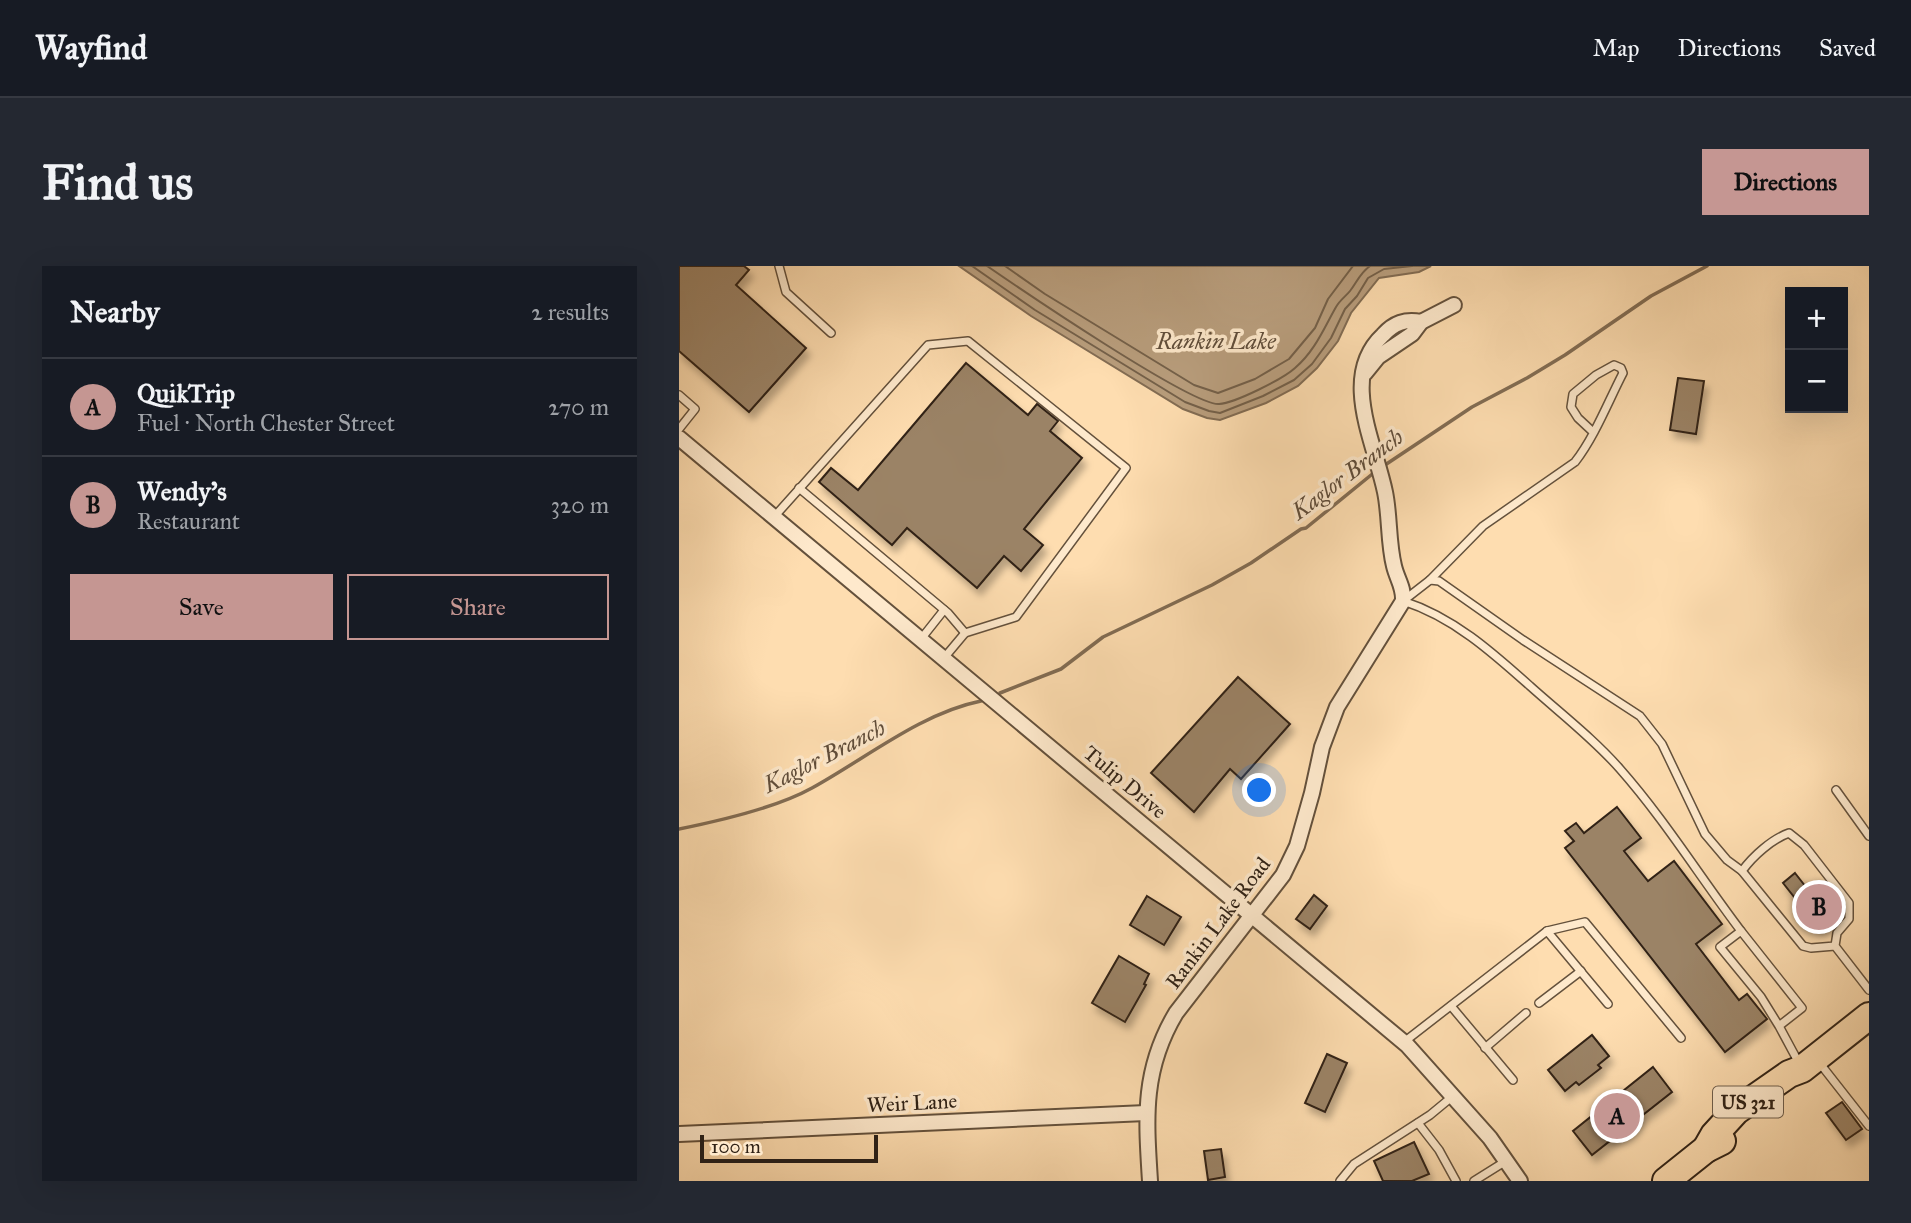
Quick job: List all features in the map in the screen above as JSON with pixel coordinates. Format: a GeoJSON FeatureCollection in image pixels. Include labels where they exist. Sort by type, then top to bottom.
{"type":"FeatureCollection","features":[{"type":"Feature","properties":{"kind":"highway","name":"US 321"},"geometry":{"type":"LineString","coordinates":[[1666,1181],[1706,1149],[1720,1143],[1751,1120],[1795,1083],[1809,1063],[1869,1016]]}},
{"type":"Feature","properties":{"kind":"street"},"geometry":{"type":"LineString","coordinates":[[1403,601],[1402,586],[1393,561],[1382,477],[1361,398],[1364,374],[1378,357],[1412,334],[1421,322],[1454,306]]}},
{"type":"Feature","properties":{"kind":"street","name":"Tulip Drive"},"geometry":{"type":"LineString","coordinates":[[679,438],[1404,1042],[1454,1095],[1520,1181]]}},
{"type":"Feature","properties":{"kind":"street","name":"Rankin Lake Road"},"geometry":{"type":"LineString","coordinates":[[1150,1181],[1146,1113],[1156,1056],[1163,1034],[1176,1013],[1283,875],[1297,846],[1322,747],[1337,707],[1403,601]]}},
{"type":"Feature","properties":{"kind":"street","name":"Weir Lane"},"geometry":{"type":"LineString","coordinates":[[679,1134],[1146,1113]]}},
{"type":"Feature","properties":{"kind":"lane"},"geometry":{"type":"LineString","coordinates":[[779,266],[786,292],[831,333]]}},
{"type":"Feature","properties":{"kind":"lane"},"geometry":{"type":"LineString","coordinates":[[774,517],[928,345],[968,341],[1126,468],[1016,617],[965,633],[944,658]]}},
{"type":"Feature","properties":{"kind":"lane"},"geometry":{"type":"LineString","coordinates":[[1403,601],[1430,580],[1483,526],[1575,462],[1593,432],[1623,373],[1621,368],[1614,365],[1596,375],[1573,394],[1571,407],[1593,432]]}},
{"type":"Feature","properties":{"kind":"lane"},"geometry":{"type":"LineString","coordinates":[[679,395],[695,409],[679,429]]}},
{"type":"Feature","properties":{"kind":"lane"},"geometry":{"type":"LineString","coordinates":[[799,488],[944,610],[965,633]]}},
{"type":"Feature","properties":{"kind":"lane"},"geometry":{"type":"LineString","coordinates":[[1430,580],[1439,581],[1523,640],[1640,716],[1662,744],[1705,834],[1727,860],[1742,871],[1803,946],[1835,946]]}},
{"type":"Feature","properties":{"kind":"lane"},"geometry":{"type":"LineString","coordinates":[[1403,601],[1428,609],[1485,646],[1618,766],[1663,821],[1703,881],[1802,1008],[1779,1027]]}},
{"type":"Feature","properties":{"kind":"lane"},"geometry":{"type":"LineString","coordinates":[[921,639],[944,610]]}},
{"type":"Feature","properties":{"kind":"lane"},"geometry":{"type":"LineString","coordinates":[[1836,790],[1869,836]]}},
{"type":"Feature","properties":{"kind":"lane"},"geometry":{"type":"LineString","coordinates":[[1742,871],[1780,836],[1789,833],[1804,845],[1849,903],[1849,919],[1837,933],[1835,946],[1869,990]]}},
{"type":"Feature","properties":{"kind":"lane"},"geometry":{"type":"LineString","coordinates":[[1404,1042],[1547,932],[1585,922],[1681,1038]]}},
{"type":"Feature","properties":{"kind":"lane"},"geometry":{"type":"LineString","coordinates":[[1741,931],[1720,947],[1761,997],[1779,1027],[1868,1126]]}},
{"type":"Feature","properties":{"kind":"lane"},"geometry":{"type":"LineString","coordinates":[[1547,932],[1608,1004]]}},
{"type":"Feature","properties":{"kind":"lane"},"geometry":{"type":"LineString","coordinates":[[1539,1003],[1581,971]]}},
{"type":"Feature","properties":{"kind":"lane"},"geometry":{"type":"LineString","coordinates":[[1451,1006],[1513,1080]]}},
{"type":"Feature","properties":{"kind":"lane"},"geometry":{"type":"LineString","coordinates":[[1485,1048],[1527,1013]]}},
{"type":"Feature","properties":{"kind":"lane"},"geometry":{"type":"LineString","coordinates":[[1340,1181],[1354,1164],[1419,1123],[1454,1095]]}},
{"type":"Feature","properties":{"kind":"lane"},"geometry":{"type":"LineString","coordinates":[[1419,1123],[1439,1150],[1456,1181]]}},
{"type":"Feature","properties":{"kind":"lane"},"geometry":{"type":"LineString","coordinates":[[1474,1181],[1506,1161]]}},
{"type":"Feature","properties":{"kind":"water","name":"Rankin Lake"},"geometry":{"type":"Polygon","coordinates":[[[959,266],[1431,266],[1419,272],[1379,278],[1351,313],[1338,341],[1317,368],[1298,386],[1266,403],[1220,420],[1183,409],[1031,316],[959,266]]]}},
{"type":"Feature","properties":{"kind":"building"},"geometry":{"type":"Polygon","coordinates":[[[679,266],[744,266],[749,270],[736,285],[806,348],[749,412],[679,351],[679,266]]]}},
{"type":"Feature","properties":{"kind":"building"},"geometry":{"type":"Polygon","coordinates":[[[966,363],[1028,415],[1037,404],[1058,421],[1050,431],[1082,458],[1024,529],[1043,545],[1021,571],[1004,556],[977,588],[907,528],[892,545],[819,482],[831,468],[858,490],[966,363]]]}},
{"type":"Feature","properties":{"kind":"building"},"geometry":{"type":"Polygon","coordinates":[[[1678,378],[1704,381],[1696,434],[1670,430],[1678,378]]]}},
{"type":"Feature","properties":{"kind":"building"},"geometry":{"type":"Polygon","coordinates":[[[1238,677],[1290,724],[1241,779],[1230,769],[1194,812],[1151,773],[1238,677]]]}},
{"type":"Feature","properties":{"kind":"building"},"geometry":{"type":"Polygon","coordinates":[[[1617,807],[1641,838],[1624,851],[1648,881],[1674,861],[1722,924],[1696,944],[1739,1000],[1747,994],[1767,1019],[1725,1052],[1565,848],[1574,841],[1565,831],[1576,823],[1584,833],[1617,807]]]}},
{"type":"Feature","properties":{"kind":"building"},"geometry":{"type":"Polygon","coordinates":[[[1795,873],[1830,918],[1818,927],[1783,883],[1795,873]]]}},
{"type":"Feature","properties":{"kind":"building"},"geometry":{"type":"Polygon","coordinates":[[[1314,895],[1327,906],[1310,929],[1296,919],[1314,895]]]}},
{"type":"Feature","properties":{"kind":"building"},"geometry":{"type":"Polygon","coordinates":[[[1147,896],[1181,917],[1164,945],[1130,925],[1147,896]]]}},
{"type":"Feature","properties":{"kind":"building"},"geometry":{"type":"Polygon","coordinates":[[[1119,956],[1149,974],[1144,984],[1146,985],[1125,1022],[1092,1003],[1119,956]]]}},
{"type":"Feature","properties":{"kind":"building"},"geometry":{"type":"Polygon","coordinates":[[[1592,1035],[1609,1056],[1598,1065],[1601,1068],[1579,1085],[1576,1082],[1565,1091],[1548,1070],[1592,1035]]]}},
{"type":"Feature","properties":{"kind":"building"},"geometry":{"type":"Polygon","coordinates":[[[1327,1054],[1347,1063],[1325,1112],[1305,1103],[1327,1054]]]}},
{"type":"Feature","properties":{"kind":"building"},"geometry":{"type":"Polygon","coordinates":[[[1653,1067],[1672,1092],[1592,1155],[1573,1131],[1653,1067]]]}},
{"type":"Feature","properties":{"kind":"building"},"geometry":{"type":"Polygon","coordinates":[[[1842,1102],[1862,1129],[1846,1140],[1826,1113],[1842,1102]]]}},
{"type":"Feature","properties":{"kind":"building"},"geometry":{"type":"Polygon","coordinates":[[[1414,1142],[1429,1174],[1412,1181],[1383,1181],[1374,1161],[1414,1142]]]}},
{"type":"Feature","properties":{"kind":"building"},"geometry":{"type":"Polygon","coordinates":[[[1221,1149],[1225,1177],[1208,1180],[1204,1151],[1221,1149]]]}},
{"type":"Feature","properties":{"kind":"waterway","name":"Kaglor Branch"},"geometry":{"type":"LineString","coordinates":[[1382,467],[1472,407],[1565,355],[1651,296],[1707,266]]}},
{"type":"Feature","properties":{"kind":"waterway","name":"Kaglor Branch"},"geometry":{"type":"LineString","coordinates":[[1000,693],[1061,669],[1103,637],[1212,585],[1251,563],[1306,528],[1376,471]]}},
{"type":"Feature","properties":{"kind":"waterway","name":"Kaglor Branch"},"geometry":{"type":"LineString","coordinates":[[679,829],[782,802],[812,788],[915,726],[959,707],[981,701]]}},
{"type":"Feature","properties":{"kind":"place","name":"Wendy's"},"geometry":{"type":"Point","coordinates":[1819,907]}},
{"type":"Feature","properties":{"kind":"place","name":"QuikTrip"},"geometry":{"type":"Point","coordinates":[1617,1116]}}]}
